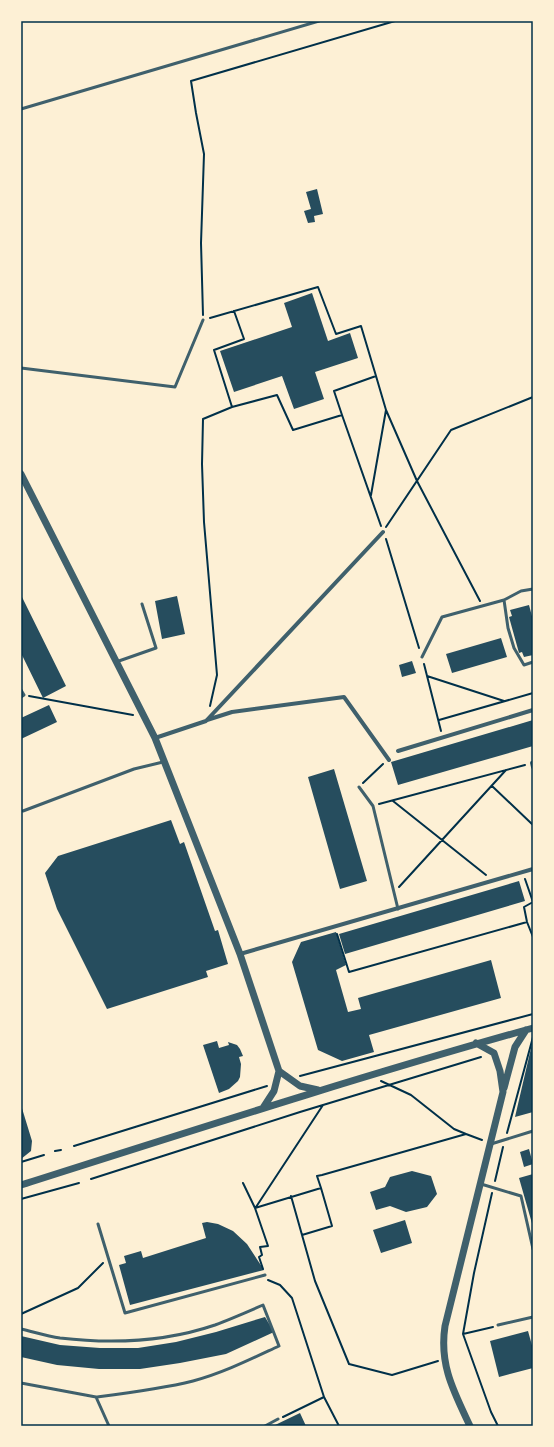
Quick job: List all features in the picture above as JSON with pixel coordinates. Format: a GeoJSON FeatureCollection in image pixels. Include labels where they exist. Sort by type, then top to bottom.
{"type":"FeatureCollection","features":[{"type":"Feature","properties":{"kind":"street"},"geometry":{"type":"LineString","coordinates":[[21,474],[155,738],[240,954],[279,1071],[274,1091],[263,1108]]}},
{"type":"Feature","properties":{"kind":"street"},"geometry":{"type":"LineString","coordinates":[[206,720],[383,532]]}},
{"type":"Feature","properties":{"kind":"street"},"geometry":{"type":"LineString","coordinates":[[155,738],[232,712],[344,697],[389,760]]}},
{"type":"Feature","properties":{"kind":"street"},"geometry":{"type":"LineString","coordinates":[[398,751],[533,710]]}},
{"type":"Feature","properties":{"kind":"street"},"geometry":{"type":"LineString","coordinates":[[240,954],[533,869]]}},
{"type":"Feature","properties":{"kind":"street"},"geometry":{"type":"LineString","coordinates":[[21,1185],[320,1090],[476,1043],[530,1029]]}},
{"type":"Feature","properties":{"kind":"street"},"geometry":{"type":"LineString","coordinates":[[470,1426],[453,1388],[444,1358],[443,1338],[514,1047],[530,1029]]}},
{"type":"Feature","properties":{"kind":"street"},"geometry":{"type":"LineString","coordinates":[[476,1043],[494,1053],[500,1071],[503,1092]]}},
{"type":"Feature","properties":{"kind":"street"},"geometry":{"type":"LineString","coordinates":[[279,1071],[300,1086],[320,1090]]}},
{"type":"Feature","properties":{"kind":"lane"},"geometry":{"type":"LineString","coordinates":[[21,109],[319,21]]}},
{"type":"Feature","properties":{"kind":"lane"},"geometry":{"type":"LineString","coordinates":[[21,368],[175,387],[203,320]]}},
{"type":"Feature","properties":{"kind":"lane"},"geometry":{"type":"LineString","coordinates":[[422,658],[442,617],[504,600],[521,591],[533,589]]}},
{"type":"Feature","properties":{"kind":"lane"},"geometry":{"type":"LineString","coordinates":[[504,600],[508,628],[514,648],[524,665],[533,662]]}},
{"type":"Feature","properties":{"kind":"lane"},"geometry":{"type":"LineString","coordinates":[[116,662],[156,648],[142,604]]}},
{"type":"Feature","properties":{"kind":"lane"},"geometry":{"type":"LineString","coordinates":[[21,690],[23,696]]}},
{"type":"Feature","properties":{"kind":"lane"},"geometry":{"type":"LineString","coordinates":[[23,811],[134,769],[165,761]]}},
{"type":"Feature","properties":{"kind":"lane"},"geometry":{"type":"LineString","coordinates":[[359,787],[373,806],[398,909]]}},
{"type":"Feature","properties":{"kind":"lane"},"geometry":{"type":"LineString","coordinates":[[490,1144],[533,1131]]}},
{"type":"Feature","properties":{"kind":"lane"},"geometry":{"type":"LineString","coordinates":[[480,1184],[521,1196],[533,1249]]}},
{"type":"Feature","properties":{"kind":"lane"},"geometry":{"type":"LineString","coordinates":[[98,1224],[125,1313],[265,1275]]}},
{"type":"Feature","properties":{"kind":"lane"},"geometry":{"type":"LineString","coordinates":[[21,1329],[58,1338],[98,1342],[136,1341],[174,1335],[214,1325],[263,1305],[279,1346],[239,1364],[194,1381],[148,1390],[96,1397],[21,1383]]}},
{"type":"Feature","properties":{"kind":"lane"},"geometry":{"type":"LineString","coordinates":[[498,1326],[533,1317]]}},
{"type":"Feature","properties":{"kind":"lane"},"geometry":{"type":"LineString","coordinates":[[96,1397],[109,1426]]}},
{"type":"Feature","properties":{"kind":"lane"},"geometry":{"type":"LineString","coordinates":[[265,1426],[278,1419]]}},
{"type":"Feature","properties":{"kind":"path"},"geometry":{"type":"LineString","coordinates":[[395,21],[192,81],[196,113],[204,154],[201,243],[203,320],[318,286],[336,334],[361,326],[386,410],[417,481],[481,603]]}},
{"type":"Feature","properties":{"kind":"path"},"geometry":{"type":"LineString","coordinates":[[232,407],[214,350],[244,339],[234,311]]}},
{"type":"Feature","properties":{"kind":"path"},"geometry":{"type":"LineString","coordinates":[[376,376],[334,391],[383,532],[422,658],[443,738]]}},
{"type":"Feature","properties":{"kind":"path"},"geometry":{"type":"LineString","coordinates":[[206,720],[217,676],[204,522],[202,464],[203,419],[232,407],[277,395],[293,430],[342,415]]}},
{"type":"Feature","properties":{"kind":"path"},"geometry":{"type":"LineString","coordinates":[[383,532],[451,430],[533,398]]}},
{"type":"Feature","properties":{"kind":"path"},"geometry":{"type":"LineString","coordinates":[[371,496],[386,410]]}},
{"type":"Feature","properties":{"kind":"path"},"geometry":{"type":"LineString","coordinates":[[427,676],[505,701]]}},
{"type":"Feature","properties":{"kind":"path"},"geometry":{"type":"LineString","coordinates":[[439,720],[533,693]]}},
{"type":"Feature","properties":{"kind":"path"},"geometry":{"type":"LineString","coordinates":[[23,696],[145,718]]}},
{"type":"Feature","properties":{"kind":"path"},"geometry":{"type":"LineString","coordinates":[[359,787],[389,760]]}},
{"type":"Feature","properties":{"kind":"path"},"geometry":{"type":"LineString","coordinates":[[373,806],[506,770],[532,765]]}},
{"type":"Feature","properties":{"kind":"path"},"geometry":{"type":"LineString","coordinates":[[394,892],[506,770]]}},
{"type":"Feature","properties":{"kind":"path"},"geometry":{"type":"LineString","coordinates":[[492,786],[533,825]]}},
{"type":"Feature","properties":{"kind":"path"},"geometry":{"type":"LineString","coordinates":[[393,800],[493,881]]}},
{"type":"Feature","properties":{"kind":"path"},"geometry":{"type":"LineString","coordinates":[[523,872],[533,902],[524,906],[533,937]]}},
{"type":"Feature","properties":{"kind":"path"},"geometry":{"type":"LineString","coordinates":[[335,927],[349,972],[528,922]]}},
{"type":"Feature","properties":{"kind":"path"},"geometry":{"type":"LineString","coordinates":[[299,1077],[533,1014]]}},
{"type":"Feature","properties":{"kind":"path"},"geometry":{"type":"LineString","coordinates":[[498,1426],[491,1412],[463,1334],[474,1273],[493,1188],[533,1038]]}},
{"type":"Feature","properties":{"kind":"path"},"geometry":{"type":"LineString","coordinates":[[91,1179],[323,1105],[481,1057]]}},
{"type":"Feature","properties":{"kind":"path"},"geometry":{"type":"LineString","coordinates":[[369,1075],[411,1095],[454,1129],[490,1144]]}},
{"type":"Feature","properties":{"kind":"path"},"geometry":{"type":"LineString","coordinates":[[74,1146],[270,1085]]}},
{"type":"Feature","properties":{"kind":"path"},"geometry":{"type":"LineString","coordinates":[[255,1208],[323,1105]]}},
{"type":"Feature","properties":{"kind":"path"},"geometry":{"type":"LineString","coordinates":[[302,1235],[332,1226],[317,1176],[466,1134]]}},
{"type":"Feature","properties":{"kind":"path"},"geometry":{"type":"LineString","coordinates":[[56,1151],[61,1150]]}},
{"type":"Feature","properties":{"kind":"path"},"geometry":{"type":"LineString","coordinates":[[21,1162],[44,1155]]}},
{"type":"Feature","properties":{"kind":"path"},"geometry":{"type":"LineString","coordinates":[[21,1199],[79,1183]]}},
{"type":"Feature","properties":{"kind":"path"},"geometry":{"type":"LineString","coordinates":[[243,1183],[255,1208],[268,1246],[260,1248],[262,1255],[259,1257],[265,1275],[267,1280],[280,1285],[292,1298],[324,1397],[339,1426]]}},
{"type":"Feature","properties":{"kind":"path"},"geometry":{"type":"LineString","coordinates":[[255,1208],[321,1188]]}},
{"type":"Feature","properties":{"kind":"path"},"geometry":{"type":"LineString","coordinates":[[291,1196],[315,1281],[349,1364],[392,1375],[444,1358]]}},
{"type":"Feature","properties":{"kind":"path"},"geometry":{"type":"LineString","coordinates":[[21,1314],[78,1288],[108,1258]]}},
{"type":"Feature","properties":{"kind":"path"},"geometry":{"type":"LineString","coordinates":[[463,1334],[498,1326]]}},
{"type":"Feature","properties":{"kind":"path"},"geometry":{"type":"LineString","coordinates":[[278,1419],[324,1397]]}},
{"type":"Feature","properties":{"kind":"building"},"geometry":{"type":"Polygon","coordinates":[[[317,189],[323,214],[314,216],[315,222],[308,223],[304,211],[311,209],[306,192],[317,189]]]}},
{"type":"Feature","properties":{"kind":"building"},"geometry":{"type":"Polygon","coordinates":[[[312,293],[328,341],[350,333],[358,358],[315,372],[324,399],[294,409],[282,376],[234,392],[220,351],[292,327],[284,303],[312,293]]]}},
{"type":"Feature","properties":{"kind":"building"},"geometry":{"type":"Polygon","coordinates":[[[21,595],[66,686],[43,698],[21,653],[21,595]]]}},
{"type":"Feature","properties":{"kind":"building"},"geometry":{"type":"Polygon","coordinates":[[[177,596],[185,634],[162,639],[155,601],[177,596]]]}},
{"type":"Feature","properties":{"kind":"building"},"geometry":{"type":"Polygon","coordinates":[[[529,605],[533,620],[533,655],[524,657],[522,652],[519,653],[509,617],[512,616],[510,610],[529,605]]]}},
{"type":"Feature","properties":{"kind":"building"},"geometry":{"type":"Polygon","coordinates":[[[501,638],[507,657],[452,673],[446,654],[501,638]]]}},
{"type":"Feature","properties":{"kind":"building"},"geometry":{"type":"Polygon","coordinates":[[[412,661],[416,673],[402,677],[399,665],[412,661]]]}},
{"type":"Feature","properties":{"kind":"building"},"geometry":{"type":"Polygon","coordinates":[[[49,705],[57,722],[21,739],[21,718],[49,705]]]}},
{"type":"Feature","properties":{"kind":"building"},"geometry":{"type":"Polygon","coordinates":[[[533,720],[533,746],[398,785],[391,762],[533,720]]]}},
{"type":"Feature","properties":{"kind":"building"},"geometry":{"type":"Polygon","coordinates":[[[334,769],[367,881],[340,889],[308,777],[334,769]]]}},
{"type":"Feature","properties":{"kind":"building"},"geometry":{"type":"Polygon","coordinates":[[[171,820],[180,844],[184,842],[215,931],[218,930],[228,964],[206,971],[208,977],[107,1009],[57,909],[45,873],[58,856],[171,820]]]}},
{"type":"Feature","properties":{"kind":"building"},"geometry":{"type":"Polygon","coordinates":[[[519,881],[525,901],[345,954],[339,934],[519,881]]]}},
{"type":"Feature","properties":{"kind":"building"},"geometry":{"type":"Polygon","coordinates":[[[336,932],[346,965],[336,970],[348,1012],[361,1009],[358,998],[491,960],[501,998],[369,1035],[374,1052],[342,1061],[318,1050],[292,962],[301,942],[336,932]]]}},
{"type":"Feature","properties":{"kind":"building"},"geometry":{"type":"Polygon","coordinates":[[[217,1041],[219,1048],[229,1045],[228,1042],[237,1045],[243,1056],[239,1057],[241,1064],[240,1077],[238,1081],[229,1089],[219,1093],[203,1045],[217,1041]]]}},
{"type":"Feature","properties":{"kind":"building"},"geometry":{"type":"Polygon","coordinates":[[[532,1044],[533,1112],[515,1117],[532,1044]]]}},
{"type":"Feature","properties":{"kind":"building"},"geometry":{"type":"Polygon","coordinates":[[[21,1105],[32,1141],[31,1151],[21,1159],[21,1105]]]}},
{"type":"Feature","properties":{"kind":"building"},"geometry":{"type":"Polygon","coordinates":[[[529,1149],[533,1164],[524,1167],[520,1152],[529,1149]]]}},
{"type":"Feature","properties":{"kind":"building"},"geometry":{"type":"Polygon","coordinates":[[[412,1171],[431,1176],[437,1194],[427,1207],[406,1212],[390,1206],[376,1210],[370,1192],[385,1187],[390,1177],[412,1171]]]}},
{"type":"Feature","properties":{"kind":"building"},"geometry":{"type":"Polygon","coordinates":[[[533,1174],[533,1227],[519,1178],[533,1174]]]}},
{"type":"Feature","properties":{"kind":"building"},"geometry":{"type":"Polygon","coordinates":[[[405,1220],[412,1243],[381,1253],[373,1230],[405,1220]]]}},
{"type":"Feature","properties":{"kind":"building"},"geometry":{"type":"Polygon","coordinates":[[[207,1222],[218,1224],[233,1231],[247,1244],[264,1270],[130,1305],[119,1265],[126,1263],[124,1256],[141,1251],[143,1258],[206,1238],[202,1223],[207,1222]]]}},
{"type":"Feature","properties":{"kind":"building"},"geometry":{"type":"Polygon","coordinates":[[[265,1317],[274,1332],[226,1354],[180,1363],[140,1369],[99,1369],[57,1365],[21,1357],[21,1336],[60,1345],[100,1348],[138,1348],[176,1342],[265,1317]]]}},
{"type":"Feature","properties":{"kind":"building"},"geometry":{"type":"Polygon","coordinates":[[[528,1331],[533,1349],[533,1368],[499,1377],[490,1341],[528,1331]]]}},
{"type":"Feature","properties":{"kind":"building"},"geometry":{"type":"Polygon","coordinates":[[[300,1413],[306,1426],[273,1426],[300,1413]]]}}]}
